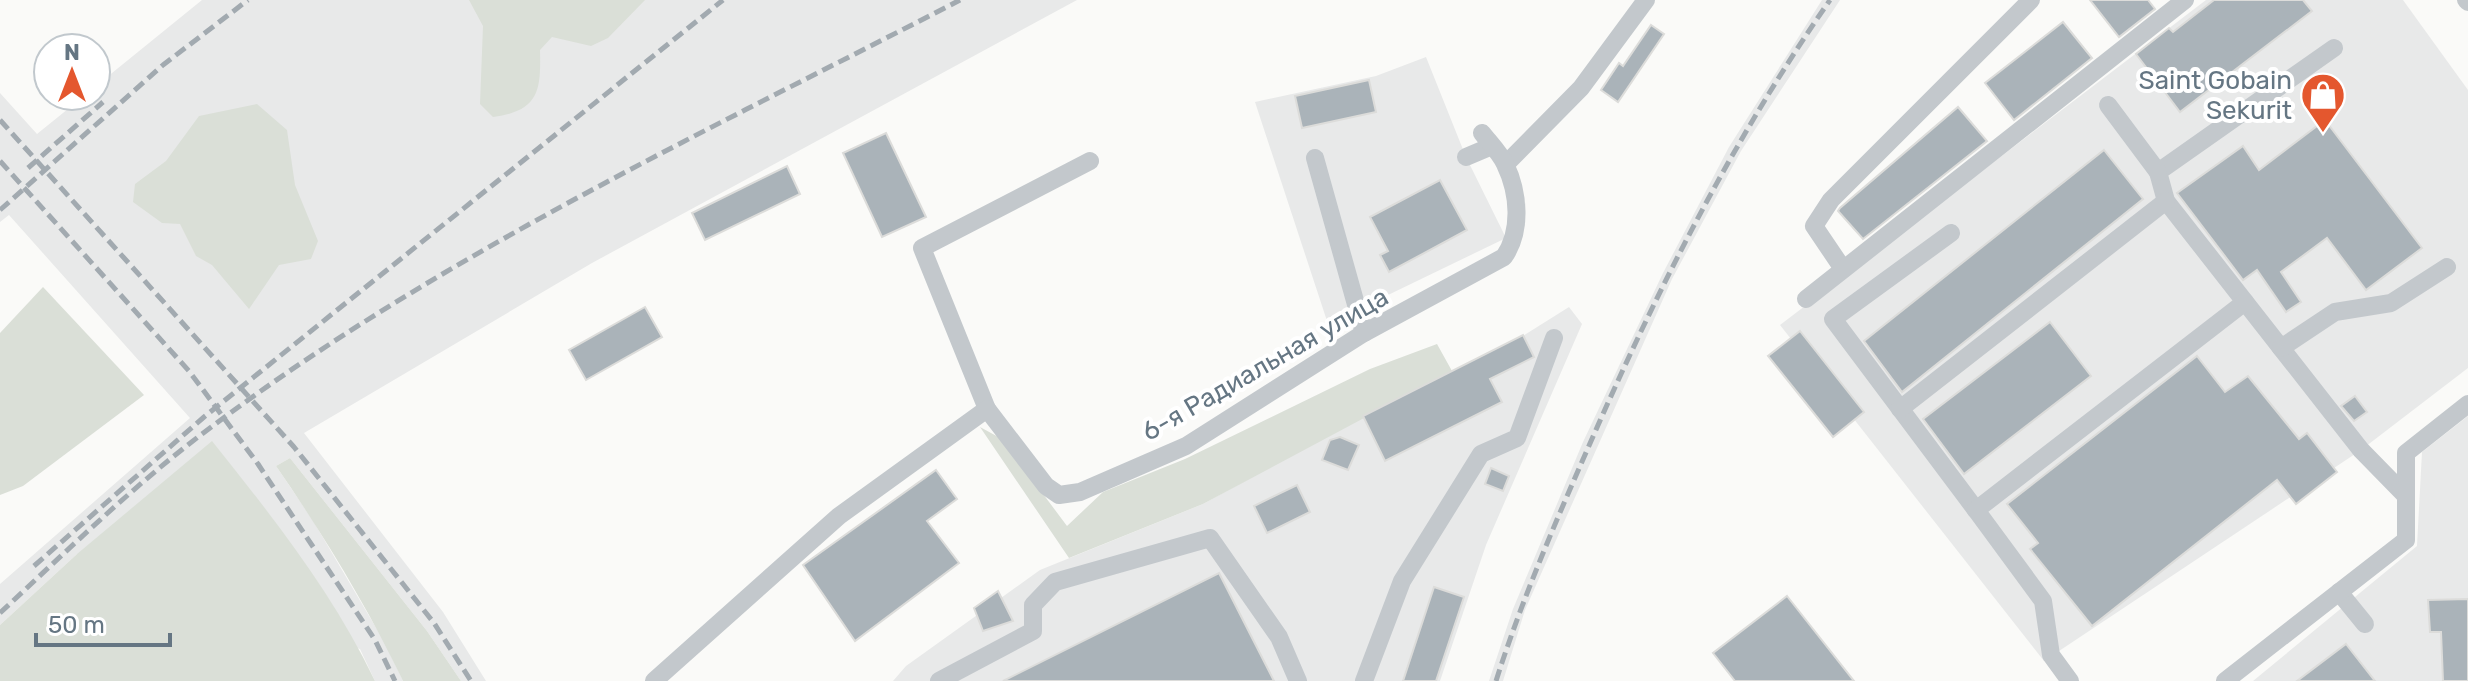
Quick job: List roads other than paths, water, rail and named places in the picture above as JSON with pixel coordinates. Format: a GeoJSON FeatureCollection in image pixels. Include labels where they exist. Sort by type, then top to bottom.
{"type":"FeatureCollection","features":[{"type":"Feature","properties":{"kind":"street"},"geometry":{"type":"LineString","coordinates":[[1466,157],[1487,140],[1506,164],[1531,125],[1581,88],[1646,0]]}},
{"type":"Feature","properties":{"kind":"street"},"geometry":{"type":"LineString","coordinates":[[1843,269],[1814,226],[1831,200],[2031,0]]}},
{"type":"Feature","properties":{"kind":"street"},"geometry":{"type":"LineString","coordinates":[[1806,299],[2185,0]]}},
{"type":"Feature","properties":{"kind":"street"},"geometry":{"type":"LineString","coordinates":[[2158,172],[2334,48]]}},
{"type":"Feature","properties":{"kind":"street"},"geometry":{"type":"LineString","coordinates":[[2108,105],[2158,172],[2166,201],[2361,450],[2405,495]]}},
{"type":"Feature","properties":{"kind":"street"},"geometry":{"type":"LineString","coordinates":[[1315,158],[1364,333]]}},
{"type":"Feature","properties":{"kind":"street","name":"6-я Радиальная улица"},"geometry":{"type":"LineString","coordinates":[[1090,161],[922,248],[987,409],[1046,486],[1059,495],[1080,492],[1186,446],[1364,333],[1504,257],[1514,242],[1518,219],[1506,164]]}},
{"type":"Feature","properties":{"kind":"street"},"geometry":{"type":"LineString","coordinates":[[1900,409],[2166,201]]}},
{"type":"Feature","properties":{"kind":"street"},"geometry":{"type":"LineString","coordinates":[[1951,233],[1833,319],[2043,601],[2051,655],[2070,681]]}},
{"type":"Feature","properties":{"kind":"street"},"geometry":{"type":"LineString","coordinates":[[2281,348],[2335,312],[2391,303],[2447,267]]}},
{"type":"Feature","properties":{"kind":"street"},"geometry":{"type":"LineString","coordinates":[[1976,510],[2245,302]]}},
{"type":"Feature","properties":{"kind":"street"},"geometry":{"type":"LineString","coordinates":[[1364,681],[1402,581],[1481,454],[1517,438],[1554,338]]}},
{"type":"Feature","properties":{"kind":"street"},"geometry":{"type":"LineString","coordinates":[[2225,681],[2406,540],[2406,453],[2468,404]]}},
{"type":"Feature","properties":{"kind":"street"},"geometry":{"type":"LineString","coordinates":[[654,681],[839,516],[987,409]]}},
{"type":"Feature","properties":{"kind":"street"},"geometry":{"type":"LineString","coordinates":[[939,681],[1033,631],[1033,605],[1055,582],[1210,538],[1279,637],[1298,681]]}},
{"type":"Feature","properties":{"kind":"street"},"geometry":{"type":"LineString","coordinates":[[2339,592],[2365,624]]}},
{"type":"Feature","properties":{"kind":"railway"},"geometry":{"type":"LineString","coordinates":[[0,210],[163,65],[248,0]]}},
{"type":"Feature","properties":{"kind":"railway"},"geometry":{"type":"LineString","coordinates":[[34,566],[204,417],[723,0]]}},
{"type":"Feature","properties":{"kind":"railway"},"geometry":{"type":"LineString","coordinates":[[0,613],[158,469],[302,363],[392,305],[578,198],[960,0]]}},
{"type":"Feature","properties":{"kind":"railway"},"geometry":{"type":"LineString","coordinates":[[1496,681],[1555,524],[1646,320],[1732,156],[1830,0]]}},
{"type":"Feature","properties":{"kind":"railway"},"geometry":{"type":"LineString","coordinates":[[28,168],[92,112]]}},
{"type":"Feature","properties":{"kind":"railway"},"geometry":{"type":"LineString","coordinates":[[0,120],[294,447],[434,623],[471,681]]}},
{"type":"Feature","properties":{"kind":"railway"},"geometry":{"type":"LineString","coordinates":[[0,161],[189,371],[258,464],[375,640],[395,681]]}},
{"type":"Feature","properties":{"kind":"place","name":"Saint Gobain Sekurit"},"geometry":{"type":"Point","coordinates":[2323,134]}}]}
